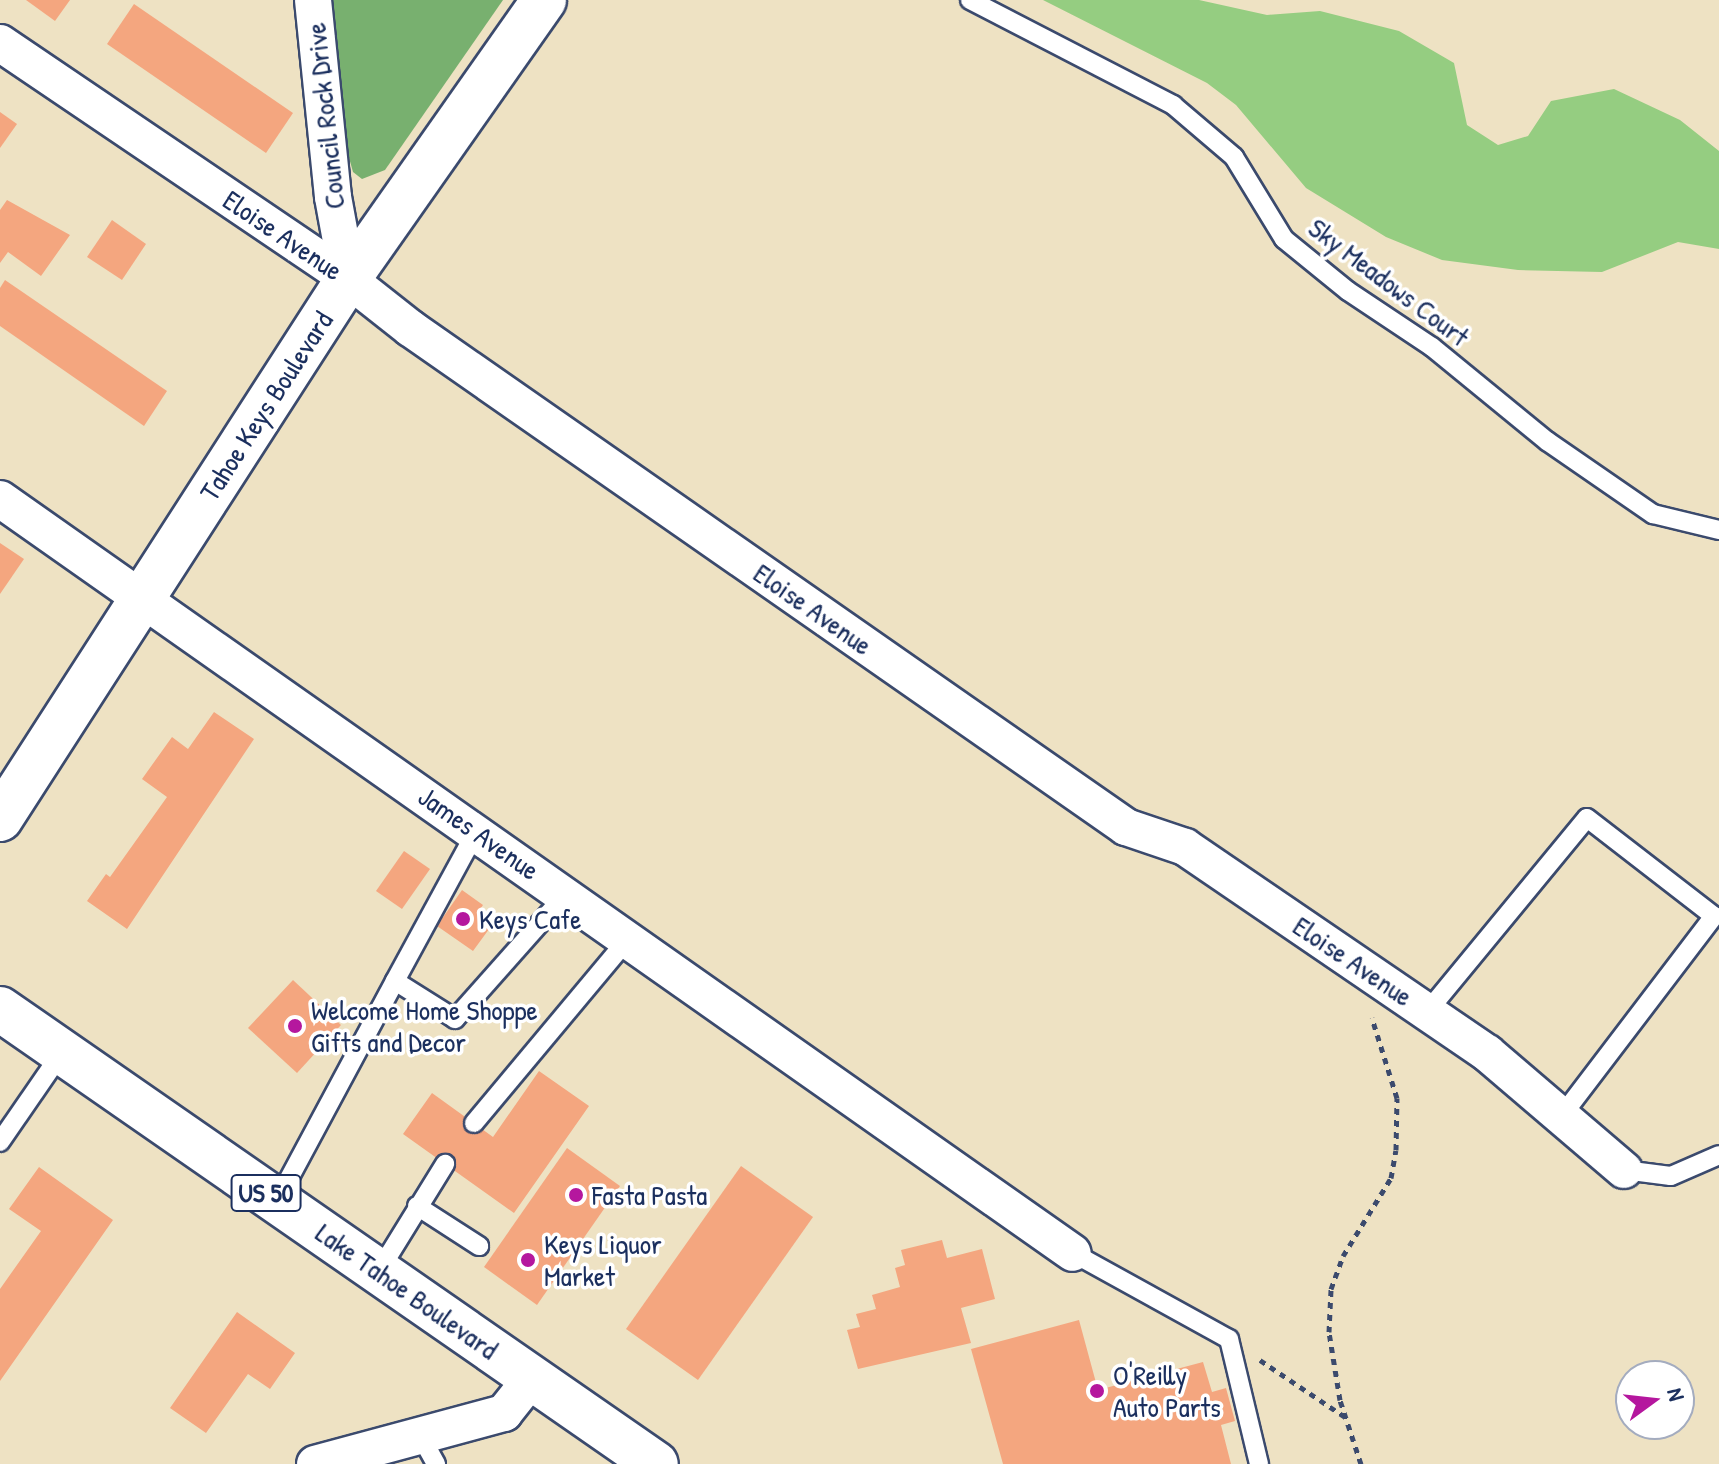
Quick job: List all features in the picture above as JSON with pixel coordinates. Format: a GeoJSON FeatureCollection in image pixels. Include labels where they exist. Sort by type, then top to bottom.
{"type":"FeatureCollection","features":[{"type":"Feature","properties":{"kind":"main road","name":"Tahoe Keys Boulevard"},"geometry":{"type":"LineString","coordinates":[[0,819],[348,279],[544,0]]}},
{"type":"Feature","properties":{"kind":"main road","name":"Lake Tahoe Boulevard"},"geometry":{"type":"LineString","coordinates":[[0,1009],[379,1271],[643,1460]]}},
{"type":"Feature","properties":{"kind":"street","name":"Council Rock Drive"},"geometry":{"type":"LineString","coordinates":[[313,0],[333,197],[348,279]]}},
{"type":"Feature","properties":{"kind":"street","name":"Eloise Avenue"},"geometry":{"type":"LineString","coordinates":[[0,43],[348,279],[410,328],[1126,827],[1185,847],[1487,1053],[1624,1170]]}},
{"type":"Feature","properties":{"kind":"street","name":"James Avenue"},"geometry":{"type":"LineString","coordinates":[[0,499],[143,596],[1073,1253]]}},
{"type":"Feature","properties":{"kind":"street"},"geometry":{"type":"LineString","coordinates":[[315,1464],[428,1450],[504,1413],[531,1379]]}},
{"type":"Feature","properties":{"kind":"lane","name":"Sky Meadows Court"},"geometry":{"type":"LineString","coordinates":[[970,0],[1173,105],[1234,157],[1284,239],[1348,291],[1432,347],[1547,441],[1653,514],[1719,530]]}},
{"type":"Feature","properties":{"kind":"lane"},"geometry":{"type":"LineString","coordinates":[[1427,1012],[1587,818],[1716,918],[1561,1117]]}},
{"type":"Feature","properties":{"kind":"lane"},"geometry":{"type":"LineString","coordinates":[[277,1201],[476,832]]}},
{"type":"Feature","properties":{"kind":"lane"},"geometry":{"type":"LineString","coordinates":[[395,981],[455,1019],[565,895]]}},
{"type":"Feature","properties":{"kind":"lane"},"geometry":{"type":"LineString","coordinates":[[474,1123],[628,939]]}},
{"type":"Feature","properties":{"kind":"lane"},"geometry":{"type":"LineString","coordinates":[[0,1142],[62,1052]]}},
{"type":"Feature","properties":{"kind":"lane"},"geometry":{"type":"LineString","coordinates":[[1624,1170],[1671,1176],[1719,1155]]}},
{"type":"Feature","properties":{"kind":"lane"},"geometry":{"type":"LineString","coordinates":[[379,1271],[445,1164]]}},
{"type":"Feature","properties":{"kind":"lane"},"geometry":{"type":"LineString","coordinates":[[417,1206],[479,1246]]}},
{"type":"Feature","properties":{"kind":"lane"},"geometry":{"type":"LineString","coordinates":[[1073,1253],[1229,1339],[1259,1464]]}},
{"type":"Feature","properties":{"kind":"path"},"geometry":{"type":"LineString","coordinates":[[1361,1464],[1345,1417],[1329,1332],[1331,1289],[1343,1256],[1391,1178],[1396,1150],[1397,1098],[1370,1010]]}},
{"type":"Feature","properties":{"kind":"path"},"geometry":{"type":"LineString","coordinates":[[1229,1339],[1345,1417]]}},
{"type":"Feature","properties":{"kind":"green space"},"geometry":{"type":"Polygon","coordinates":[[[330,0],[503,0],[385,170],[362,179],[353,172],[344,140],[330,0]]]}},
{"type":"Feature","properties":{"kind":"green space"},"geometry":{"type":"Polygon","coordinates":[[[1043,0],[1199,0],[1267,15],[1320,11],[1399,31],[1454,63],[1467,125],[1498,145],[1528,136],[1551,101],[1614,89],[1680,120],[1719,151],[1719,249],[1678,242],[1602,272],[1518,270],[1442,260],[1386,237],[1306,188],[1236,105],[1207,83],[1043,0]]]}},
{"type":"Feature","properties":{"kind":"building"},"geometry":{"type":"Polygon","coordinates":[[[26,0],[70,0],[55,21],[26,0]]]}},
{"type":"Feature","properties":{"kind":"building"},"geometry":{"type":"Polygon","coordinates":[[[134,4],[293,113],[266,153],[107,44],[134,4]]]}},
{"type":"Feature","properties":{"kind":"building"},"geometry":{"type":"Polygon","coordinates":[[[0,112],[17,124],[0,148],[0,112]]]}},
{"type":"Feature","properties":{"kind":"building"},"geometry":{"type":"Polygon","coordinates":[[[7,200],[70,235],[41,276],[8,252],[0,263],[0,210],[7,200]]]}},
{"type":"Feature","properties":{"kind":"building"},"geometry":{"type":"Polygon","coordinates":[[[112,220],[146,244],[122,280],[87,257],[112,220]]]}},
{"type":"Feature","properties":{"kind":"building"},"geometry":{"type":"Polygon","coordinates":[[[5,280],[167,391],[144,426],[0,326],[0,288],[5,280]]]}},
{"type":"Feature","properties":{"kind":"building"},"geometry":{"type":"Polygon","coordinates":[[[0,543],[24,559],[0,594],[0,543]]]}},
{"type":"Feature","properties":{"kind":"building"},"geometry":{"type":"Polygon","coordinates":[[[214,712],[254,739],[127,929],[87,901],[106,874],[110,877],[167,797],[142,779],[172,737],[188,749],[214,712]]]}},
{"type":"Feature","properties":{"kind":"building"},"geometry":{"type":"Polygon","coordinates":[[[404,851],[430,869],[402,909],[376,891],[404,851]]]}},
{"type":"Feature","properties":{"kind":"building","name":"Keys Cafe"},"geometry":{"type":"Polygon","coordinates":[[[462,890],[483,905],[477,914],[492,925],[473,951],[437,926],[462,890]]]}},
{"type":"Feature","properties":{"kind":"building","name":"Welcome Home Shoppe Gifts and Decor"},"geometry":{"type":"Polygon","coordinates":[[[293,980],[341,1025],[297,1073],[248,1028],[293,980]]]}},
{"type":"Feature","properties":{"kind":"building"},"geometry":{"type":"Polygon","coordinates":[[[539,1071],[589,1106],[514,1213],[403,1134],[432,1093],[493,1137],[539,1071]]]}},
{"type":"Feature","properties":{"kind":"building"},"geometry":{"type":"Polygon","coordinates":[[[567,1148],[620,1186],[537,1305],[484,1267],[567,1148]]]}},
{"type":"Feature","properties":{"kind":"building"},"geometry":{"type":"Polygon","coordinates":[[[741,1166],[813,1217],[698,1380],[626,1329],[741,1166]]]}},
{"type":"Feature","properties":{"kind":"building"},"geometry":{"type":"Polygon","coordinates":[[[39,1167],[113,1220],[0,1381],[0,1289],[41,1231],[9,1209],[39,1167]]]}},
{"type":"Feature","properties":{"kind":"building"},"geometry":{"type":"Polygon","coordinates":[[[942,1240],[947,1258],[982,1249],[995,1299],[961,1308],[971,1343],[858,1369],[847,1330],[860,1327],[856,1314],[876,1309],[872,1295],[900,1287],[895,1268],[905,1265],[901,1250],[942,1240]]]}},
{"type":"Feature","properties":{"kind":"building"},"geometry":{"type":"Polygon","coordinates":[[[237,1312],[295,1353],[270,1389],[248,1374],[206,1433],[170,1408],[237,1312]]]}},
{"type":"Feature","properties":{"kind":"building","name":"O'Reilly Auto Parts"},"geometry":{"type":"Polygon","coordinates":[[[1079,1320],[1098,1390],[1203,1362],[1212,1392],[1226,1388],[1235,1421],[1221,1425],[1231,1464],[1003,1464],[971,1349],[1079,1320]]]}},
{"type":"Feature","properties":{"kind":"place","name":"Keys Cafe"},"geometry":{"type":"Point","coordinates":[463,919]}},
{"type":"Feature","properties":{"kind":"place","name":"Welcome Home Shoppe Gifts and Decor"},"geometry":{"type":"Point","coordinates":[295,1026]}},
{"type":"Feature","properties":{"kind":"place","name":"Fasta Pasta"},"geometry":{"type":"Point","coordinates":[576,1195]}},
{"type":"Feature","properties":{"kind":"place","name":"Keys Liquor Market"},"geometry":{"type":"Point","coordinates":[528,1260]}},
{"type":"Feature","properties":{"kind":"place","name":"O'Reilly Auto Parts"},"geometry":{"type":"Point","coordinates":[1097,1391]}}]}
